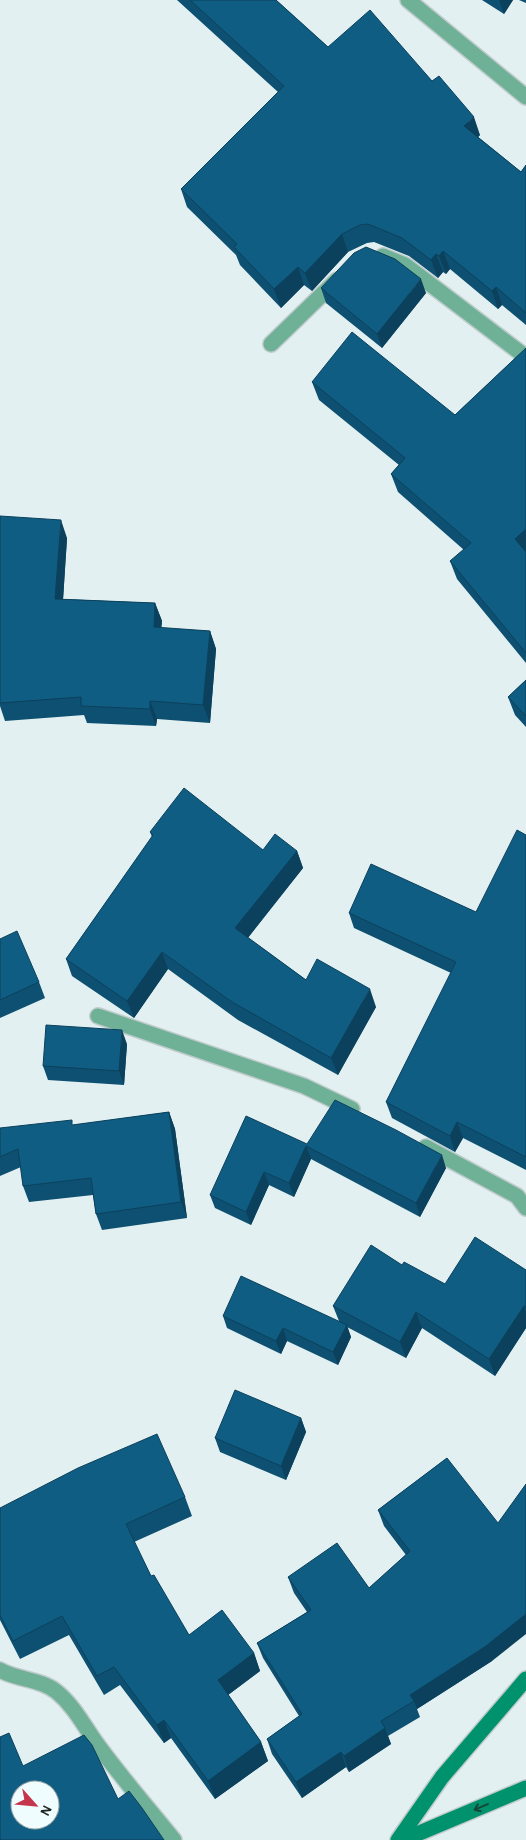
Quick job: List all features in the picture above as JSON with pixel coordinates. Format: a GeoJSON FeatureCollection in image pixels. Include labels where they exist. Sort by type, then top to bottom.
{"type":"FeatureCollection","features":[{"type":"Feature","properties":{"kind":"street"},"geometry":{"type":"LineString","coordinates":[[408,0],[526,97]]}},
{"type":"Feature","properties":{"kind":"street"},"geometry":{"type":"LineString","coordinates":[[371,252],[405,265],[526,357]]}},
{"type":"Feature","properties":{"kind":"street"},"geometry":{"type":"LineString","coordinates":[[271,344],[344,272]]}},
{"type":"Feature","properties":{"kind":"street"},"geometry":{"type":"LineString","coordinates":[[98,1016],[304,1086],[363,1115]]}},
{"type":"Feature","properties":{"kind":"street"},"geometry":{"type":"LineString","coordinates":[[414,1140],[517,1196],[526,1208]]}},
{"type":"Feature","properties":{"kind":"street"},"geometry":{"type":"LineString","coordinates":[[0,1670],[10,1676],[39,1683],[56,1691],[74,1708],[97,1744],[174,1840]]}},
{"type":"Feature","properties":{"kind":"street"},"geometry":{"type":"LineString","coordinates":[[398,1840],[442,1777],[526,1679]]}},
{"type":"Feature","properties":{"kind":"street"},"geometry":{"type":"LineString","coordinates":[[403,1840],[526,1788]]}},
{"type":"Feature","properties":{"kind":"building"},"geometry":{"type":"Polygon","coordinates":[[[190,0],[276,0],[328,47],[370,10],[432,81],[439,76],[474,117],[464,126],[521,172],[526,165],[526,313],[496,287],[492,291],[443,251],[439,256],[436,254],[431,260],[402,238],[368,224],[360,225],[342,234],[305,273],[298,267],[274,289],[234,247],[237,244],[181,189],[284,86],[190,0]]]}},
{"type":"Feature","properties":{"kind":"building"},"geometry":{"type":"Polygon","coordinates":[[[366,247],[395,259],[421,279],[377,334],[321,288],[354,253],[366,247]]]}},
{"type":"Feature","properties":{"kind":"building"},"geometry":{"type":"Polygon","coordinates":[[[352,332],[455,415],[526,348],[526,529],[515,539],[526,552],[526,653],[450,561],[471,543],[391,474],[405,458],[312,382],[352,332]]]}},
{"type":"Feature","properties":{"kind":"building"},"geometry":{"type":"Polygon","coordinates":[[[0,516],[61,520],[55,599],[155,603],[154,627],[210,631],[203,705],[150,701],[150,709],[81,706],[81,697],[0,703],[0,516]]]}},
{"type":"Feature","properties":{"kind":"building"},"geometry":{"type":"Polygon","coordinates":[[[526,680],[526,716],[508,697],[526,680]]]}},
{"type":"Feature","properties":{"kind":"building"},"geometry":{"type":"Polygon","coordinates":[[[184,788],[263,850],[275,834],[297,851],[235,928],[306,980],[317,959],[370,989],[331,1058],[232,1002],[162,952],[127,1001],[66,959],[153,835],[150,832],[184,788]]]}},
{"type":"Feature","properties":{"kind":"building"},"geometry":{"type":"Polygon","coordinates":[[[517,830],[526,835],[526,1157],[457,1122],[450,1136],[386,1102],[456,962],[349,913],[371,864],[476,912],[517,830]]]}},
{"type":"Feature","properties":{"kind":"building"},"geometry":{"type":"Polygon","coordinates":[[[17,931],[39,982],[0,1000],[0,939],[17,931]]]}},
{"type":"Feature","properties":{"kind":"building"},"geometry":{"type":"Polygon","coordinates":[[[46,1025],[122,1030],[119,1071],[43,1066],[46,1025]]]}},
{"type":"Feature","properties":{"kind":"building"},"geometry":{"type":"Polygon","coordinates":[[[335,1100],[442,1155],[416,1203],[306,1146],[289,1183],[264,1172],[246,1212],[210,1195],[246,1116],[307,1144],[335,1100]]]}},
{"type":"Feature","properties":{"kind":"building"},"geometry":{"type":"Polygon","coordinates":[[[169,1112],[181,1202],[96,1214],[91,1178],[23,1186],[18,1149],[0,1157],[0,1128],[72,1120],[72,1125],[169,1112]]]}},
{"type":"Feature","properties":{"kind":"building"},"geometry":{"type":"Polygon","coordinates":[[[475,1237],[526,1270],[526,1307],[524,1306],[489,1359],[416,1312],[400,1342],[333,1306],[371,1245],[402,1265],[404,1262],[445,1284],[475,1237]]]}},
{"type":"Feature","properties":{"kind":"building"},"geometry":{"type":"Polygon","coordinates":[[[241,1276],[347,1325],[333,1352],[283,1328],[276,1341],[223,1316],[241,1276]]]}},
{"type":"Feature","properties":{"kind":"building"},"geometry":{"type":"Polygon","coordinates":[[[235,1390],[301,1418],[281,1466],[215,1438],[235,1390]]]}},
{"type":"Feature","properties":{"kind":"building"},"geometry":{"type":"Polygon","coordinates":[[[157,1434],[185,1497],[126,1524],[151,1576],[154,1575],[189,1635],[222,1610],[254,1653],[218,1680],[261,1742],[208,1781],[164,1720],[157,1725],[114,1667],[97,1676],[62,1616],[13,1641],[0,1615],[0,1508],[78,1468],[157,1434]]]}},
{"type":"Feature","properties":{"kind":"building"},"geometry":{"type":"Polygon","coordinates":[[[447,1458],[498,1523],[526,1484],[526,1614],[486,1646],[410,1695],[414,1701],[381,1721],[385,1728],[344,1756],[341,1752],[296,1782],[267,1739],[302,1714],[257,1643],[311,1610],[288,1577],[337,1543],[369,1588],[410,1551],[378,1510],[447,1458]]]}},
{"type":"Feature","properties":{"kind":"building"},"geometry":{"type":"Polygon","coordinates":[[[9,1733],[23,1766],[84,1735],[92,1745],[118,1799],[129,1791],[164,1840],[0,1840],[0,1737],[9,1733]]]}}]}
